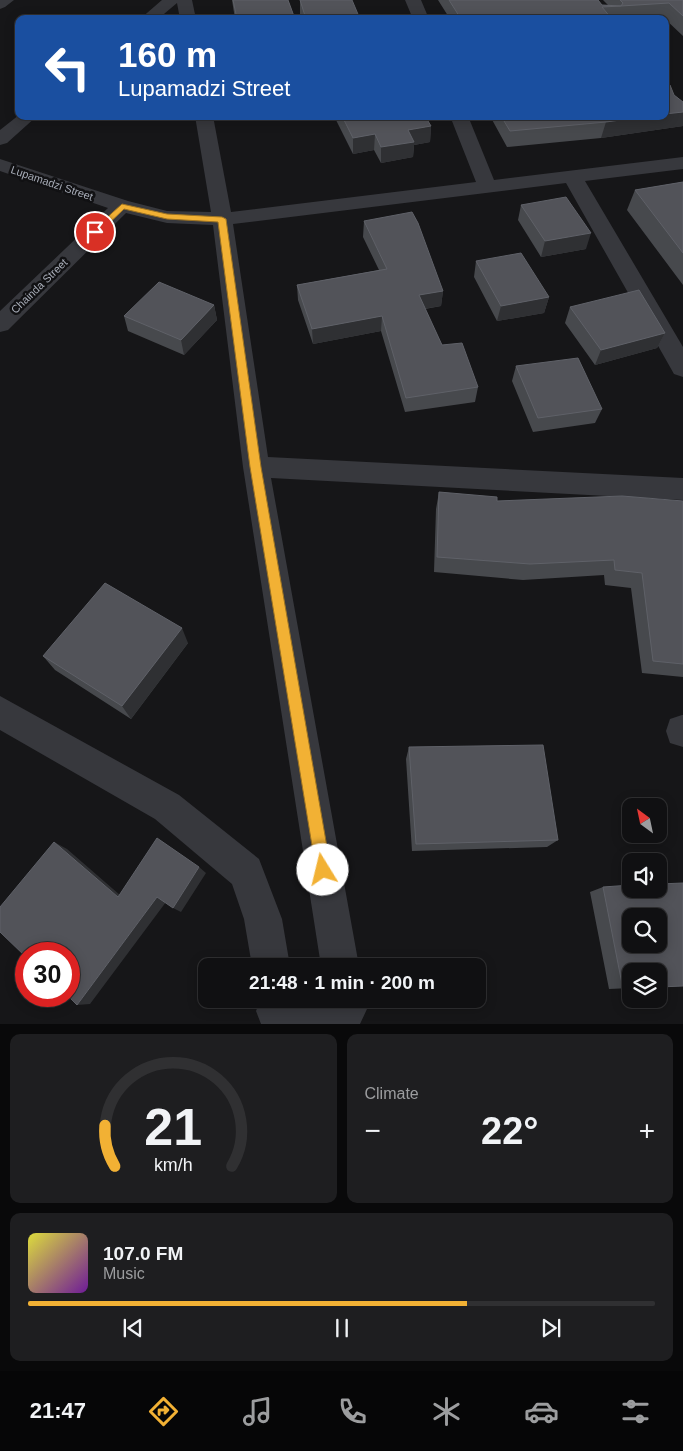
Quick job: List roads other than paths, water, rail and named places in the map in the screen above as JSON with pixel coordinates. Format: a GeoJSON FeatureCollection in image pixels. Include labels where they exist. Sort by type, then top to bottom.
{"type":"FeatureCollection","features":[{"type":"Feature","properties":{"kind":"street"},"geometry":{"type":"LineString","coordinates":[[0,4],[6,0]]}},
{"type":"Feature","properties":{"kind":"street"},"geometry":{"type":"LineString","coordinates":[[153,15],[171,0]]}},
{"type":"Feature","properties":{"kind":"street"},"geometry":{"type":"LineString","coordinates":[[184,0],[187,15]]}},
{"type":"Feature","properties":{"kind":"street"},"geometry":{"type":"LineString","coordinates":[[413,0],[419,15]]}},
{"type":"Feature","properties":{"kind":"street"},"geometry":{"type":"LineString","coordinates":[[0,139],[23,120]]}},
{"type":"Feature","properties":{"kind":"street"},"geometry":{"type":"LineString","coordinates":[[205,120],[222,219],[256,467],[339,958]]}},
{"type":"Feature","properties":{"kind":"street"},"geometry":{"type":"LineString","coordinates":[[461,120],[487,186]]}},
{"type":"Feature","properties":{"kind":"street","name":"Lupamadzi Street"},"geometry":{"type":"LineString","coordinates":[[0,165],[122,206],[167,216],[222,219],[683,163]]}},
{"type":"Feature","properties":{"kind":"street"},"geometry":{"type":"LineString","coordinates":[[572,176],[683,368]]}},
{"type":"Feature","properties":{"kind":"street","name":"Chainda Street"},"geometry":{"type":"LineString","coordinates":[[0,324],[122,206]]}},
{"type":"Feature","properties":{"kind":"street"},"geometry":{"type":"LineString","coordinates":[[256,467],[683,489]]}},
{"type":"Feature","properties":{"kind":"street"},"geometry":{"type":"LineString","coordinates":[[0,712],[167,807],[246,872],[263,919],[268,958]]}}]}
